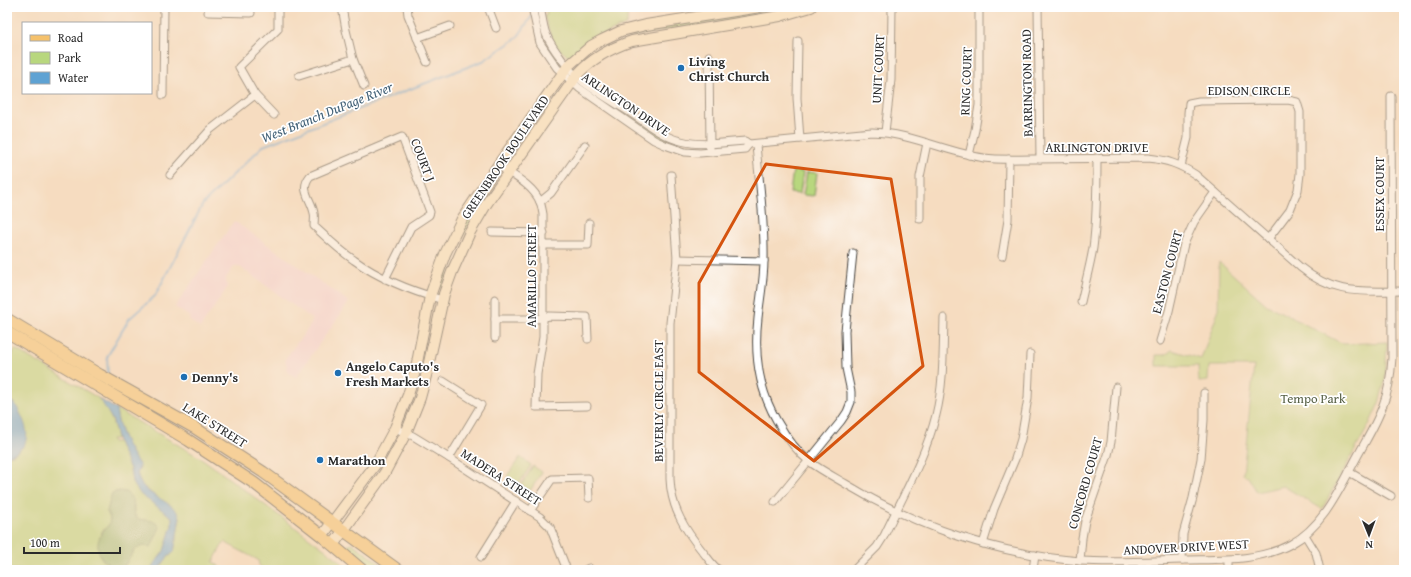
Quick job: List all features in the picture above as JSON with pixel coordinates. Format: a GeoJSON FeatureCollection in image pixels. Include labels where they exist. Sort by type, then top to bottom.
{"type":"FeatureCollection","features":[{"type":"Feature","properties":{"kind":"main road","name":"GREENBROOK BOULEVARD"},"geometry":{"type":"LineString","coordinates":[[322,536],[334,522],[375,465],[395,428],[408,396],[416,368],[430,296],[445,254],[462,219],[565,70],[591,46],[621,31],[652,24],[760,7]]}},
{"type":"Feature","properties":{"kind":"main road","name":"GREENBROOK BOULEVARD"},"geometry":{"type":"LineString","coordinates":[[333,545],[384,474],[406,433],[418,404],[426,376],[443,300],[452,272],[470,232],[486,203],[574,78],[582,69],[601,54],[632,41],[775,17],[810,7]]}},
{"type":"Feature","properties":{"kind":"main road","name":"LAKE STREET"},"geometry":{"type":"LineString","coordinates":[[7,318],[100,375],[195,428],[263,472],[334,522],[398,570]]}},
{"type":"Feature","properties":{"kind":"main road"},"geometry":{"type":"LineString","coordinates":[[7,332],[188,440],[254,483],[322,536],[362,570]]}},
{"type":"Feature","properties":{"kind":"street"},"geometry":{"type":"LineString","coordinates":[[163,95],[164,7]]}},
{"type":"Feature","properties":{"kind":"street"},"geometry":{"type":"LineString","coordinates":[[274,114],[255,95],[240,67],[278,29],[278,7]]}},
{"type":"Feature","properties":{"kind":"street"},"geometry":{"type":"LineString","coordinates":[[342,7],[353,59],[364,86]]}},
{"type":"Feature","properties":{"kind":"street"},"geometry":{"type":"LineString","coordinates":[[407,7],[408,15],[427,62]]}},
{"type":"Feature","properties":{"kind":"street"},"geometry":{"type":"LineString","coordinates":[[488,7],[496,28]]}},
{"type":"Feature","properties":{"kind":"street"},"geometry":{"type":"LineString","coordinates":[[532,7],[540,43],[557,68],[565,70]]}},
{"type":"Feature","properties":{"kind":"street"},"geometry":{"type":"LineString","coordinates":[[540,7],[545,32],[565,70]]}},
{"type":"Feature","properties":{"kind":"street","name":"UNIT COURT"},"geometry":{"type":"LineString","coordinates":[[885,132],[891,80],[892,7]]}},
{"type":"Feature","properties":{"kind":"street","name":"RING COURT"},"geometry":{"type":"LineString","coordinates":[[969,155],[977,124],[979,105],[980,7]]}},
{"type":"Feature","properties":{"kind":"street","name":"BARRINGTON ROAD"},"geometry":{"type":"LineString","coordinates":[[1038,7],[1040,159]]}},
{"type":"Feature","properties":{"kind":"street"},"geometry":{"type":"LineString","coordinates":[[208,12],[236,10],[251,13]]}},
{"type":"Feature","properties":{"kind":"street"},"geometry":{"type":"LineString","coordinates":[[417,38],[450,26]]}},
{"type":"Feature","properties":{"kind":"street"},"geometry":{"type":"LineString","coordinates":[[798,41],[797,98],[800,139]]}},
{"type":"Feature","properties":{"kind":"street"},"geometry":{"type":"LineString","coordinates":[[709,56],[710,152]]}},
{"type":"Feature","properties":{"kind":"street"},"geometry":{"type":"LineString","coordinates":[[300,76],[353,59]]}},
{"type":"Feature","properties":{"kind":"street","name":"ARLINGTON DRIVE"},"geometry":{"type":"LineString","coordinates":[[565,70],[574,78],[582,81],[668,137],[688,143],[709,144],[745,141],[748,144],[756,144],[872,132],[885,132],[985,158],[1148,158],[1165,160],[1181,166],[1196,175],[1309,274],[1325,284],[1340,289],[1353,291],[1404,291]]}},
{"type":"Feature","properties":{"kind":"street","name":"ARLINGTON DRIVE"},"geometry":{"type":"LineString","coordinates":[[574,78],[579,88],[654,140],[665,145],[685,152],[710,152],[745,149],[748,144]]}},
{"type":"Feature","properties":{"kind":"street"},"geometry":{"type":"LineString","coordinates":[[170,175],[210,130],[255,95]]}},
{"type":"Feature","properties":{"kind":"street","name":"ESSEX COURT"},"geometry":{"type":"LineString","coordinates":[[1391,96],[1391,291]]}},
{"type":"Feature","properties":{"kind":"street","name":"EDISON CIRCLE"},"geometry":{"type":"LineString","coordinates":[[1181,166],[1188,138],[1189,103],[1199,101],[1288,100],[1297,102],[1300,112],[1300,166],[1298,190],[1287,214],[1268,239]]}},
{"type":"Feature","properties":{"kind":"street","name":"COURT J"},"geometry":{"type":"LineString","coordinates":[[402,137],[430,212],[429,215],[411,227],[385,278],[355,261],[314,226],[314,213],[305,190],[306,181],[310,176],[402,137]]}},
{"type":"Feature","properties":{"kind":"street"},"geometry":{"type":"LineString","coordinates":[[920,219],[920,177],[927,143]]}},
{"type":"Feature","properties":{"kind":"street","name":"ANDOVER DRIVE WEST"},"geometry":{"type":"LineString","coordinates":[[756,144],[763,223],[764,261],[757,337],[758,362],[763,388],[778,424],[787,437],[809,461],[856,490],[896,511],[942,531],[983,544],[1035,555],[1128,566],[1182,560],[1229,560],[1269,553],[1290,545],[1305,535],[1329,508],[1380,413],[1389,386],[1392,358],[1391,291]]}},
{"type":"Feature","properties":{"kind":"street"},"geometry":{"type":"LineString","coordinates":[[540,202],[551,193],[585,145]]}},
{"type":"Feature","properties":{"kind":"street"},"geometry":{"type":"LineString","coordinates":[[1081,302],[1091,259],[1095,229],[1096,158]]}},
{"type":"Feature","properties":{"kind":"street"},"geometry":{"type":"LineString","coordinates":[[1002,256],[1008,220],[1009,159]]}},
{"type":"Feature","properties":{"kind":"street","name":"AMARILLO STREET"},"geometry":{"type":"LineString","coordinates":[[498,165],[527,185],[540,202],[543,214],[544,317],[543,336],[537,374],[536,407],[587,406]]}},
{"type":"Feature","properties":{"kind":"street","name":"BEVERLY CIRCLE EAST"},"geometry":{"type":"LineString","coordinates":[[671,175],[677,259],[670,323],[670,488],[672,500],[677,513],[692,538],[719,570]]}},
{"type":"Feature","properties":{"kind":"street","name":"EASTON COURT"},"geometry":{"type":"LineString","coordinates":[[1160,341],[1169,311],[1184,244],[1194,222],[1215,192]]}},
{"type":"Feature","properties":{"kind":"street"},"geometry":{"type":"LineString","coordinates":[[544,245],[588,245],[589,223]]}},
{"type":"Feature","properties":{"kind":"street"},"geometry":{"type":"LineString","coordinates":[[492,232],[544,233]]}},
{"type":"Feature","properties":{"kind":"street"},"geometry":{"type":"LineString","coordinates":[[775,502],[841,421],[851,402],[851,392],[846,368],[845,331],[853,253]]}},
{"type":"Feature","properties":{"kind":"street"},"geometry":{"type":"LineString","coordinates":[[677,259],[764,261]]}},
{"type":"Feature","properties":{"kind":"street"},"geometry":{"type":"LineString","coordinates":[[385,278],[399,285],[443,300]]}},
{"type":"Feature","properties":{"kind":"street"},"geometry":{"type":"LineString","coordinates":[[494,299],[495,338]]}},
{"type":"Feature","properties":{"kind":"street"},"geometry":{"type":"LineString","coordinates":[[495,319],[536,319],[549,316],[587,317],[588,339]]}},
{"type":"Feature","properties":{"kind":"street"},"geometry":{"type":"LineString","coordinates":[[854,570],[877,547],[896,511],[926,445],[936,415],[941,391],[944,318]]}},
{"type":"Feature","properties":{"kind":"street"},"geometry":{"type":"LineString","coordinates":[[983,544],[994,509],[1011,469],[1021,439],[1028,398],[1030,354]]}},
{"type":"Feature","properties":{"kind":"street"},"geometry":{"type":"LineString","coordinates":[[443,380],[481,404],[449,458]]}},
{"type":"Feature","properties":{"kind":"street","name":"CONCORD COURT"},"geometry":{"type":"LineString","coordinates":[[1080,561],[1085,521],[1108,455],[1111,442],[1116,387]]}},
{"type":"Feature","properties":{"kind":"street"},"geometry":{"type":"LineString","coordinates":[[1182,560],[1183,534],[1193,498],[1201,459],[1204,394]]}},
{"type":"Feature","properties":{"kind":"street","name":"MADERA STREET"},"geometry":{"type":"LineString","coordinates":[[395,428],[449,458],[540,517],[550,528],[567,570]]}},
{"type":"Feature","properties":{"kind":"street"},"geometry":{"type":"LineString","coordinates":[[1349,472],[1391,496]]}},
{"type":"Feature","properties":{"kind":"street"},"geometry":{"type":"LineString","coordinates":[[530,511],[552,479],[588,478],[589,498]]}},
{"type":"Feature","properties":{"kind":"street"},"geometry":{"type":"LineString","coordinates":[[481,557],[516,501]]}},
{"type":"Feature","properties":{"kind":"street"},"geometry":{"type":"LineString","coordinates":[[1305,535],[1316,553],[1320,570]]}},
{"type":"Feature","properties":{"kind":"street"},"geometry":{"type":"LineString","coordinates":[[1034,570],[1035,555]]}},
{"type":"Feature","properties":{"kind":"street"},"geometry":{"type":"LineString","coordinates":[[1229,560],[1229,570]]}},
{"type":"Feature","properties":{"kind":"highlighted area"},"geometry":{"type":"Polygon","coordinates":[[[766,164],[891,179],[923,366],[814,461],[699,372],[699,283],[766,164]]]}},
{"type":"Feature","properties":{"kind":"shaded area"},"geometry":{"type":"Polygon","coordinates":[[[234,221],[349,302],[296,377],[288,372],[285,359],[312,323],[311,318],[240,267],[234,267],[226,278],[227,288],[200,328],[189,320],[190,317],[175,307],[234,221]]]}},
{"type":"Feature","properties":{"kind":"green space"},"geometry":{"type":"Polygon","coordinates":[[[545,7],[628,7],[627,24],[590,41],[570,56],[559,49],[552,39],[544,15],[547,15],[545,7]]]}},
{"type":"Feature","properties":{"kind":"green space"},"geometry":{"type":"Polygon","coordinates":[[[770,10],[729,20],[631,37],[677,24],[770,10]]]}},
{"type":"Feature","properties":{"kind":"green space"},"geometry":{"type":"Polygon","coordinates":[[[608,104],[680,144],[698,147],[699,149],[697,150],[672,144],[660,139],[608,104]]]}},
{"type":"Feature","properties":{"kind":"green space"},"geometry":{"type":"Polygon","coordinates":[[[793,170],[803,172],[800,194],[790,193],[793,170]]]}},
{"type":"Feature","properties":{"kind":"green space"},"geometry":{"type":"Polygon","coordinates":[[[807,172],[817,173],[814,196],[803,195],[807,172]]]}},
{"type":"Feature","properties":{"kind":"green space"},"geometry":{"type":"Polygon","coordinates":[[[492,182],[495,185],[469,224],[459,244],[442,287],[438,285],[455,242],[470,215],[492,182]]]}},
{"type":"Feature","properties":{"kind":"green space","name":"Tempo Park"},"geometry":{"type":"Polygon","coordinates":[[[1219,262],[1267,305],[1343,344],[1387,342],[1385,381],[1379,403],[1369,425],[1322,509],[1283,486],[1257,492],[1248,477],[1243,474],[1254,366],[1209,366],[1208,381],[1199,382],[1198,366],[1156,366],[1156,355],[1165,355],[1172,350],[1201,359],[1218,312],[1219,262]]]}},
{"type":"Feature","properties":{"kind":"green space"},"geometry":{"type":"Polygon","coordinates":[[[15,349],[98,398],[102,402],[113,422],[117,439],[111,439],[113,442],[118,442],[130,469],[132,482],[172,517],[172,525],[164,551],[150,570],[7,570],[7,456],[13,455],[19,412],[14,403],[7,400],[7,386],[10,362],[15,349]],[[120,491],[112,493],[107,512],[110,518],[109,525],[102,531],[101,558],[108,565],[116,569],[125,565],[135,549],[143,546],[141,521],[135,515],[134,506],[120,491]]]}},
{"type":"Feature","properties":{"kind":"green space"},"geometry":{"type":"Polygon","coordinates":[[[116,409],[204,460],[339,560],[348,570],[264,570],[259,565],[258,560],[224,542],[213,562],[219,566],[218,570],[158,570],[167,558],[174,552],[180,517],[140,482],[137,473],[140,466],[124,439],[116,409]]]}},
{"type":"Feature","properties":{"kind":"green space"},"geometry":{"type":"Polygon","coordinates":[[[520,457],[531,465],[519,484],[507,476],[520,457]]]}},
{"type":"Feature","properties":{"kind":"green space"},"geometry":{"type":"Polygon","coordinates":[[[533,466],[542,472],[530,491],[521,485],[533,466]]]}},
{"type":"Feature","properties":{"kind":"green space"},"geometry":{"type":"Polygon","coordinates":[[[120,491],[126,492],[133,499],[134,512],[138,518],[152,521],[160,527],[151,547],[143,546],[135,549],[125,565],[116,569],[109,565],[100,555],[98,543],[103,531],[109,525],[110,518],[107,512],[112,493],[120,491]]]}},
{"type":"Feature","properties":{"kind":"green space"},"geometry":{"type":"Polygon","coordinates":[[[352,543],[389,570],[372,570],[348,551],[347,547],[352,543]]]}},
{"type":"Feature","properties":{"kind":"water"},"geometry":{"type":"Polygon","coordinates":[[[98,398],[116,409],[124,439],[140,466],[137,473],[140,482],[149,492],[177,511],[180,517],[174,552],[167,558],[158,570],[150,570],[164,551],[172,525],[172,517],[141,495],[132,482],[130,469],[118,442],[113,421],[98,398]]]}},
{"type":"Feature","properties":{"kind":"water"},"geometry":{"type":"Polygon","coordinates":[[[7,400],[14,403],[18,409],[27,433],[21,449],[7,456],[7,400]]]}},
{"type":"Feature","properties":{"kind":"waterway","name":"West Branch DuPage River"},"geometry":{"type":"LineString","coordinates":[[108,375],[107,357],[129,319],[155,296],[203,204],[263,146],[483,61],[517,38],[532,16]]}},
{"type":"Feature","properties":{"kind":"place","name":"Living Christ Church"},"geometry":{"type":"Point","coordinates":[681,68]}},
{"type":"Feature","properties":{"kind":"place","name":"Angelo Caputo's Fresh Markets"},"geometry":{"type":"Point","coordinates":[338,373]}},
{"type":"Feature","properties":{"kind":"place","name":"Denny's"},"geometry":{"type":"Point","coordinates":[184,377]}},
{"type":"Feature","properties":{"kind":"place","name":"Marathon"},"geometry":{"type":"Point","coordinates":[320,460]}}]}
